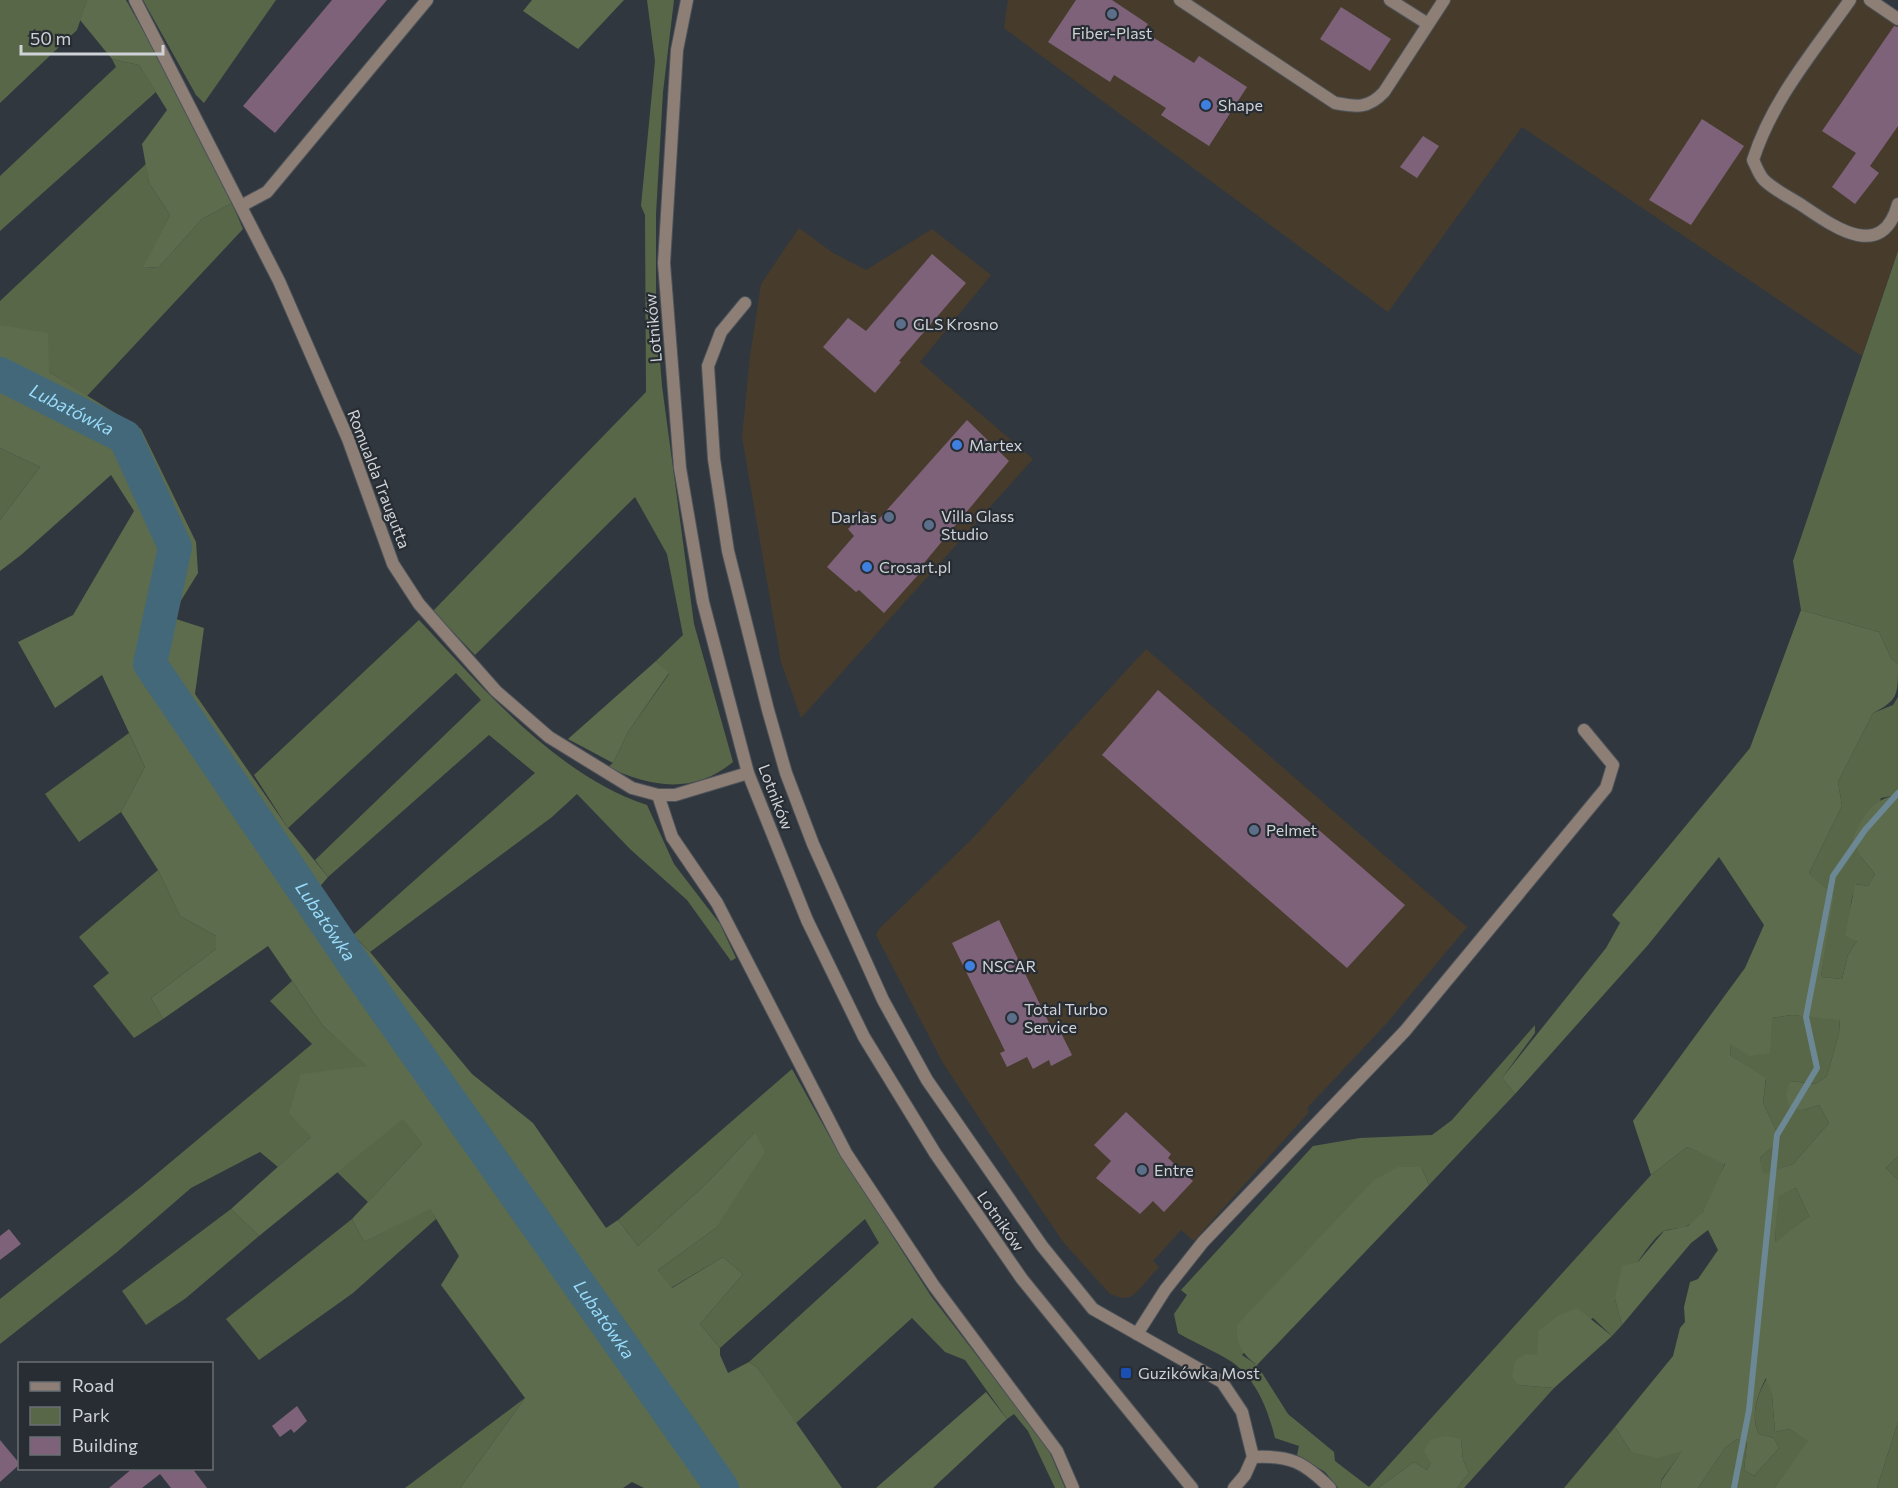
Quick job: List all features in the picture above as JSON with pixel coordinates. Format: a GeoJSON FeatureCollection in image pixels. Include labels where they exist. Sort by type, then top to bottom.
{"type":"FeatureCollection","features":[{"type":"Feature","properties":{"kind":"street","name":"Romualda Traugutta"},"geometry":{"type":"LineString","coordinates":[[135,0],[279,281],[348,439],[393,564],[419,604],[496,691],[549,737],[632,788],[658,795],[675,795],[748,773]]}},
{"type":"Feature","properties":{"kind":"street"},"geometry":{"type":"LineString","coordinates":[[241,206],[267,192],[427,0]]}},
{"type":"Feature","properties":{"kind":"street","name":"Lotników"},"geometry":{"type":"LineString","coordinates":[[687,0],[677,50],[664,263],[680,468],[703,602],[748,773],[807,920],[864,1037],[934,1154],[1022,1279],[1192,1488]]}},
{"type":"Feature","properties":{"kind":"street"},"geometry":{"type":"LineString","coordinates":[[1180,0],[1335,103],[1356,107],[1374,103],[1384,92],[1444,0]]}},
{"type":"Feature","properties":{"kind":"street"},"geometry":{"type":"LineString","coordinates":[[1390,0],[1428,24]]}},
{"type":"Feature","properties":{"kind":"street"},"geometry":{"type":"LineString","coordinates":[[1850,0],[1777,103],[1762,132],[1753,160],[1764,180],[1839,231],[1864,237],[1881,232],[1894,218],[1898,204]]}},
{"type":"Feature","properties":{"kind":"street"},"geometry":{"type":"LineString","coordinates":[[1870,0],[1898,19]]}},
{"type":"Feature","properties":{"kind":"street"},"geometry":{"type":"LineString","coordinates":[[745,303],[721,332],[708,366],[714,459],[728,551],[768,710],[786,773],[813,844],[883,1000],[938,1097],[1036,1238],[1093,1309],[1222,1382],[1242,1412],[1253,1457],[1245,1475],[1234,1488]]}},
{"type":"Feature","properties":{"kind":"street"},"geometry":{"type":"LineString","coordinates":[[1137,1334],[1165,1290],[1203,1242],[1408,1034],[1606,788],[1613,765],[1584,730]]}},
{"type":"Feature","properties":{"kind":"street"},"geometry":{"type":"LineString","coordinates":[[658,795],[672,837],[717,903],[846,1153],[934,1286],[1057,1451],[1073,1488]]}},
{"type":"Feature","properties":{"kind":"street"},"geometry":{"type":"LineString","coordinates":[[1253,1457],[1279,1455],[1293,1459],[1309,1469],[1330,1488]]}},
{"type":"Feature","properties":{"kind":"shaded area"},"geometry":{"type":"Polygon","coordinates":[[[1008,0],[1881,0],[1898,11],[1898,251],[1862,356],[1522,127],[1388,312],[1004,28],[1008,0]]]}},
{"type":"Feature","properties":{"kind":"shaded area"},"geometry":{"type":"Polygon","coordinates":[[[799,228],[833,253],[866,270],[932,229],[991,275],[920,362],[1033,459],[801,718],[781,662],[742,437],[750,356],[761,284],[799,228]]]}},
{"type":"Feature","properties":{"kind":"shaded area"},"geometry":{"type":"Polygon","coordinates":[[[1146,649],[1467,927],[1386,1024],[1307,1108],[1309,1112],[1194,1241],[1181,1230],[1153,1261],[1159,1267],[1137,1292],[1130,1297],[1122,1298],[1110,1294],[1064,1243],[989,1133],[943,1063],[876,935],[879,929],[972,839],[1146,649]]]}},
{"type":"Feature","properties":{"kind":"green space"},"geometry":{"type":"Polygon","coordinates":[[[0,0],[87,0],[77,30],[0,103],[0,0]]]}},
{"type":"Feature","properties":{"kind":"green space"},"geometry":{"type":"Polygon","coordinates":[[[87,0],[126,0],[166,71],[232,203],[202,219],[159,267],[143,268],[170,215],[149,183],[142,144],[167,110],[139,65],[112,59],[80,20],[87,0]]]}},
{"type":"Feature","properties":{"kind":"green space"},"geometry":{"type":"Polygon","coordinates":[[[143,0],[276,0],[204,103],[196,95],[143,0]]]}},
{"type":"Feature","properties":{"kind":"green space"},"geometry":{"type":"Polygon","coordinates":[[[532,0],[624,0],[578,49],[523,11],[532,0]]]}},
{"type":"Feature","properties":{"kind":"green space"},"geometry":{"type":"Polygon","coordinates":[[[647,0],[674,0],[663,92],[656,214],[656,311],[662,386],[694,624],[733,762],[718,773],[702,780],[671,784],[640,779],[608,767],[613,763],[628,732],[669,674],[656,661],[683,635],[667,554],[635,497],[475,655],[433,611],[646,392],[645,215],[641,206],[655,61],[647,0]]]}},
{"type":"Feature","properties":{"kind":"green space"},"geometry":{"type":"Polygon","coordinates":[[[112,59],[139,65],[156,92],[0,231],[0,176],[116,67],[112,59]]]}},
{"type":"Feature","properties":{"kind":"green space"},"geometry":{"type":"Polygon","coordinates":[[[146,164],[149,183],[170,215],[144,268],[159,267],[202,219],[232,203],[243,229],[87,396],[49,372],[0,325],[0,301],[146,164]]]}},
{"type":"Feature","properties":{"kind":"green space"},"geometry":{"type":"Polygon","coordinates":[[[1898,251],[1898,664],[1891,658],[1879,632],[1801,610],[1793,561],[1898,251]]]}},
{"type":"Feature","properties":{"kind":"green space"},"geometry":{"type":"Polygon","coordinates":[[[0,325],[48,333],[49,372],[141,429],[196,542],[198,573],[177,607],[176,619],[204,628],[195,694],[288,828],[328,877],[317,890],[339,922],[370,952],[472,1074],[533,1123],[606,1228],[618,1220],[638,1246],[708,1182],[755,1132],[765,1152],[716,1228],[658,1270],[672,1288],[723,1257],[743,1274],[700,1324],[720,1348],[720,1355],[728,1373],[749,1362],[757,1367],[842,1488],[644,1488],[632,1482],[623,1488],[460,1488],[525,1398],[441,1285],[459,1256],[430,1209],[364,1242],[352,1219],[422,1144],[403,1119],[259,1236],[231,1209],[311,1137],[289,1113],[301,1074],[367,1066],[323,1026],[268,946],[163,1019],[151,998],[216,949],[216,936],[180,916],[158,870],[121,812],[145,767],[102,675],[55,708],[18,642],[73,615],[134,511],[111,475],[0,571],[0,520],[40,467],[0,448],[0,325]]]}},
{"type":"Feature","properties":{"kind":"green space"},"geometry":{"type":"Polygon","coordinates":[[[0,448],[40,467],[0,520],[0,448]]]}},
{"type":"Feature","properties":{"kind":"green space"},"geometry":{"type":"Polygon","coordinates":[[[1801,610],[1879,632],[1891,658],[1898,664],[1897,690],[1892,700],[1873,713],[1838,782],[1842,806],[1809,873],[1834,896],[1821,977],[1842,979],[1848,955],[1857,941],[1845,936],[1855,884],[1868,886],[1875,874],[1861,857],[1853,838],[1865,815],[1875,804],[1898,795],[1898,1156],[1886,1168],[1898,1180],[1898,1422],[1877,1488],[1774,1488],[1808,1441],[1789,1429],[1775,1432],[1772,1396],[1766,1378],[1757,1399],[1756,1427],[1759,1434],[1774,1438],[1779,1448],[1754,1476],[1744,1470],[1747,1442],[1737,1439],[1725,1448],[1698,1488],[1660,1488],[1662,1480],[1682,1451],[1658,1458],[1631,1452],[1615,1427],[1673,1356],[1680,1328],[1685,1322],[1684,1307],[1690,1282],[1698,1279],[1718,1250],[1708,1230],[1691,1243],[1622,1325],[1615,1299],[1622,1266],[1638,1262],[1664,1231],[1688,1226],[1703,1212],[1725,1164],[1687,1147],[1651,1175],[1633,1121],[1745,968],[1764,925],[1719,857],[1648,945],[1515,1094],[1502,1078],[1606,948],[1620,923],[1612,915],[1750,748],[1801,610]],[[1792,1015],[1772,1018],[1770,1053],[1750,1056],[1731,1044],[1730,1055],[1766,1078],[1763,1103],[1781,1140],[1760,1158],[1763,1174],[1793,1164],[1829,1123],[1819,1105],[1803,1110],[1789,1107],[1786,1094],[1790,1081],[1815,1084],[1827,1076],[1839,1033],[1840,1020],[1792,1015]],[[1796,1188],[1778,1197],[1775,1243],[1809,1216],[1796,1188]]]}},
{"type":"Feature","properties":{"kind":"green space"},"geometry":{"type":"Polygon","coordinates":[[[419,620],[495,700],[552,751],[582,773],[614,791],[647,805],[674,864],[720,924],[736,958],[731,961],[687,900],[630,849],[577,794],[552,817],[370,952],[353,935],[535,773],[489,735],[328,877],[315,860],[481,700],[456,673],[288,828],[254,775],[419,620]]]}},
{"type":"Feature","properties":{"kind":"green space"},"geometry":{"type":"Polygon","coordinates":[[[656,661],[669,673],[628,732],[613,763],[568,739],[656,661]]]}},
{"type":"Feature","properties":{"kind":"green space"},"geometry":{"type":"Polygon","coordinates":[[[1898,697],[1898,795],[1881,798],[1861,857],[1875,874],[1868,886],[1856,884],[1850,913],[1857,941],[1848,955],[1842,979],[1821,977],[1833,896],[1809,873],[1842,806],[1838,782],[1873,713],[1893,705],[1898,697]]]}},
{"type":"Feature","properties":{"kind":"green space"},"geometry":{"type":"Polygon","coordinates":[[[129,733],[145,767],[121,812],[79,842],[45,794],[129,733]]]}},
{"type":"Feature","properties":{"kind":"green space"},"geometry":{"type":"Polygon","coordinates":[[[158,870],[180,916],[216,936],[216,949],[151,998],[163,1019],[134,1038],[93,986],[109,973],[79,937],[158,870]]]}},
{"type":"Feature","properties":{"kind":"green space"},"geometry":{"type":"Polygon","coordinates":[[[292,981],[323,1026],[368,1066],[311,1137],[278,1167],[260,1152],[191,1188],[117,1252],[0,1344],[0,1299],[141,1187],[312,1044],[270,1001],[292,981]]]}},
{"type":"Feature","properties":{"kind":"green space"},"geometry":{"type":"Polygon","coordinates":[[[1792,1015],[1840,1019],[1839,1033],[1827,1076],[1815,1084],[1790,1081],[1803,1110],[1819,1105],[1829,1123],[1793,1164],[1762,1175],[1760,1158],[1781,1140],[1763,1103],[1766,1079],[1730,1055],[1731,1043],[1772,1018],[1792,1015]]]}},
{"type":"Feature","properties":{"kind":"green space"},"geometry":{"type":"Polygon","coordinates":[[[1535,1025],[1535,1033],[1502,1078],[1515,1094],[1429,1185],[1421,1167],[1242,1355],[1257,1365],[1288,1414],[1334,1452],[1335,1461],[1369,1487],[1651,1175],[1687,1147],[1725,1163],[1715,1189],[1707,1207],[1695,1221],[1684,1227],[1664,1231],[1645,1252],[1615,1299],[1622,1325],[1612,1336],[1593,1318],[1537,1355],[1518,1385],[1554,1388],[1464,1488],[1457,1488],[1469,1473],[1463,1460],[1461,1439],[1431,1463],[1427,1470],[1414,1462],[1378,1488],[1338,1488],[1325,1472],[1297,1455],[1299,1446],[1275,1438],[1260,1396],[1241,1369],[1178,1333],[1174,1314],[1187,1295],[1181,1290],[1313,1146],[1360,1138],[1432,1135],[1452,1120],[1535,1025]]]}},
{"type":"Feature","properties":{"kind":"green space"},"geometry":{"type":"Polygon","coordinates":[[[792,1069],[836,1148],[931,1296],[1048,1448],[1065,1488],[1055,1488],[1028,1431],[1014,1414],[1007,1419],[965,1360],[945,1352],[912,1318],[796,1423],[757,1367],[749,1362],[879,1243],[865,1219],[720,1348],[700,1324],[743,1274],[723,1257],[671,1288],[658,1270],[716,1228],[755,1132],[708,1182],[638,1246],[618,1220],[792,1069]]]}},
{"type":"Feature","properties":{"kind":"green space"},"geometry":{"type":"Polygon","coordinates":[[[403,1118],[422,1144],[368,1202],[337,1172],[403,1118]]]}},
{"type":"Feature","properties":{"kind":"green space"},"geometry":{"type":"Polygon","coordinates":[[[1898,1156],[1898,1180],[1886,1168],[1898,1156]]]}},
{"type":"Feature","properties":{"kind":"green space"},"geometry":{"type":"Polygon","coordinates":[[[1398,1167],[1421,1167],[1429,1185],[1257,1365],[1241,1348],[1237,1325],[1374,1180],[1398,1167]]]}},
{"type":"Feature","properties":{"kind":"green space"},"geometry":{"type":"Polygon","coordinates":[[[1796,1188],[1809,1216],[1775,1244],[1777,1197],[1796,1188]]]}},
{"type":"Feature","properties":{"kind":"green space"},"geometry":{"type":"Polygon","coordinates":[[[430,1208],[436,1219],[353,1293],[259,1360],[226,1319],[352,1219],[364,1242],[430,1208]]]}},
{"type":"Feature","properties":{"kind":"green space"},"geometry":{"type":"Polygon","coordinates":[[[231,1209],[259,1236],[186,1298],[146,1325],[122,1291],[231,1209]]]}},
{"type":"Feature","properties":{"kind":"green space"},"geometry":{"type":"Polygon","coordinates":[[[1577,1308],[1612,1336],[1554,1388],[1518,1385],[1512,1377],[1515,1361],[1526,1354],[1537,1355],[1538,1331],[1558,1316],[1577,1308]]]}},
{"type":"Feature","properties":{"kind":"green space"},"geometry":{"type":"Polygon","coordinates":[[[1767,1378],[1772,1396],[1775,1432],[1789,1429],[1809,1441],[1774,1488],[1698,1488],[1725,1448],[1737,1439],[1747,1441],[1744,1470],[1754,1476],[1779,1448],[1774,1438],[1759,1434],[1756,1427],[1755,1413],[1758,1398],[1767,1378]]]}},
{"type":"Feature","properties":{"kind":"green space"},"geometry":{"type":"Polygon","coordinates":[[[986,1392],[1007,1419],[933,1488],[876,1488],[986,1392]]]}},
{"type":"Feature","properties":{"kind":"green space"},"geometry":{"type":"Polygon","coordinates":[[[525,1398],[460,1488],[405,1488],[525,1398]]]}},
{"type":"Feature","properties":{"kind":"green space"},"geometry":{"type":"Polygon","coordinates":[[[1898,1422],[1898,1488],[1877,1488],[1898,1422]]]}},
{"type":"Feature","properties":{"kind":"green space"},"geometry":{"type":"Polygon","coordinates":[[[1615,1427],[1631,1452],[1683,1450],[1662,1479],[1660,1488],[1564,1488],[1615,1427]]]}},
{"type":"Feature","properties":{"kind":"green space"},"geometry":{"type":"Polygon","coordinates":[[[1445,1436],[1461,1439],[1463,1460],[1469,1473],[1457,1488],[1378,1488],[1414,1462],[1427,1470],[1431,1463],[1424,1451],[1430,1440],[1445,1436]]]}},
{"type":"Feature","properties":{"kind":"building"},"geometry":{"type":"Polygon","coordinates":[[[332,0],[387,0],[275,133],[243,106],[332,0]]]}},
{"type":"Feature","properties":{"kind":"building"},"geometry":{"type":"Polygon","coordinates":[[[1076,0],[1112,0],[1148,24],[1143,31],[1194,63],[1199,56],[1247,87],[1209,146],[1161,115],[1166,108],[1114,75],[1110,82],[1048,42],[1076,0]]]}},
{"type":"Feature","properties":{"kind":"building"},"geometry":{"type":"Polygon","coordinates":[[[1341,7],[1391,39],[1370,71],[1320,39],[1341,7]]]}},
{"type":"Feature","properties":{"kind":"building"},"geometry":{"type":"Polygon","coordinates":[[[1894,26],[1898,27],[1898,126],[1870,166],[1879,173],[1855,204],[1832,187],[1856,153],[1822,131],[1894,26]]]}},
{"type":"Feature","properties":{"kind":"building"},"geometry":{"type":"Polygon","coordinates":[[[1702,119],[1744,146],[1691,225],[1649,200],[1702,119]]]}},
{"type":"Feature","properties":{"kind":"building"},"geometry":{"type":"Polygon","coordinates":[[[1423,136],[1439,146],[1417,178],[1400,167],[1423,136]]]}},
{"type":"Feature","properties":{"kind":"building","name":"GLS Krosno"},"geometry":{"type":"Polygon","coordinates":[[[932,254],[966,283],[899,361],[901,362],[875,393],[823,347],[848,318],[866,331],[932,254]]]}},
{"type":"Feature","properties":{"kind":"building"},"geometry":{"type":"Polygon","coordinates":[[[967,420],[1009,461],[924,563],[927,565],[884,613],[859,590],[856,592],[827,567],[854,536],[848,529],[865,511],[878,520],[967,420]]]}},
{"type":"Feature","properties":{"kind":"building","name":"Pelmet"},"geometry":{"type":"Polygon","coordinates":[[[1158,690],[1405,905],[1347,968],[1102,755],[1158,690]]]}},
{"type":"Feature","properties":{"kind":"building"},"geometry":{"type":"Polygon","coordinates":[[[999,920],[1051,1027],[1057,1025],[1072,1055],[1051,1066],[1049,1060],[1033,1069],[1027,1057],[1007,1067],[1000,1053],[1005,1051],[952,943],[999,920]]]}},
{"type":"Feature","properties":{"kind":"building","name":"Entre"},"geometry":{"type":"Polygon","coordinates":[[[1126,1112],[1171,1154],[1168,1158],[1193,1181],[1164,1212],[1153,1201],[1140,1214],[1096,1178],[1111,1161],[1094,1145],[1126,1112]]]}},
{"type":"Feature","properties":{"kind":"building"},"geometry":{"type":"Polygon","coordinates":[[[9,1229],[21,1244],[0,1260],[0,1236],[9,1229]]]}},
{"type":"Feature","properties":{"kind":"building"},"geometry":{"type":"Polygon","coordinates":[[[297,1406],[307,1421],[294,1433],[291,1429],[280,1437],[272,1426],[297,1406]]]}},
{"type":"Feature","properties":{"kind":"building"},"geometry":{"type":"Polygon","coordinates":[[[0,1440],[18,1462],[18,1466],[0,1482],[0,1440]]]}},
{"type":"Feature","properties":{"kind":"building"},"geometry":{"type":"Polygon","coordinates":[[[131,1470],[194,1470],[207,1488],[171,1488],[160,1474],[142,1488],[109,1488],[131,1470]]]}},
{"type":"Feature","properties":{"kind":"waterway","name":"Lubatówka"},"geometry":{"type":"LineString","coordinates":[[0,374],[125,437],[175,547],[150,664],[356,967],[722,1488]]}},
{"type":"Feature","properties":{"kind":"waterway"},"geometry":{"type":"LineString","coordinates":[[1734,1488],[1749,1410],[1777,1135],[1817,1068],[1806,1017],[1833,876],[1865,830],[1898,793]]}},
{"type":"Feature","properties":{"kind":"place","name":"Fiber-Plast"},"geometry":{"type":"Point","coordinates":[1112,14]}},
{"type":"Feature","properties":{"kind":"place","name":"Shape"},"geometry":{"type":"Point","coordinates":[1206,105]}},
{"type":"Feature","properties":{"kind":"place","name":"GLS Krosno"},"geometry":{"type":"Point","coordinates":[901,324]}},
{"type":"Feature","properties":{"kind":"place","name":"Martex"},"geometry":{"type":"Point","coordinates":[957,445]}},
{"type":"Feature","properties":{"kind":"place","name":"Darlas"},"geometry":{"type":"Point","coordinates":[889,517]}},
{"type":"Feature","properties":{"kind":"place","name":"Villa Glass Studio"},"geometry":{"type":"Point","coordinates":[929,525]}},
{"type":"Feature","properties":{"kind":"place","name":"Crosart.pl"},"geometry":{"type":"Point","coordinates":[867,567]}},
{"type":"Feature","properties":{"kind":"place","name":"Pelmet"},"geometry":{"type":"Point","coordinates":[1254,830]}},
{"type":"Feature","properties":{"kind":"place","name":"NSCAR"},"geometry":{"type":"Point","coordinates":[970,966]}},
{"type":"Feature","properties":{"kind":"place","name":"Total Turbo Service"},"geometry":{"type":"Point","coordinates":[1012,1018]}},
{"type":"Feature","properties":{"kind":"place","name":"Entre"},"geometry":{"type":"Point","coordinates":[1142,1170]}},
{"type":"Feature","properties":{"kind":"place","name":"Guzikówka Most"},"geometry":{"type":"Point","coordinates":[1126,1373]}}]}
